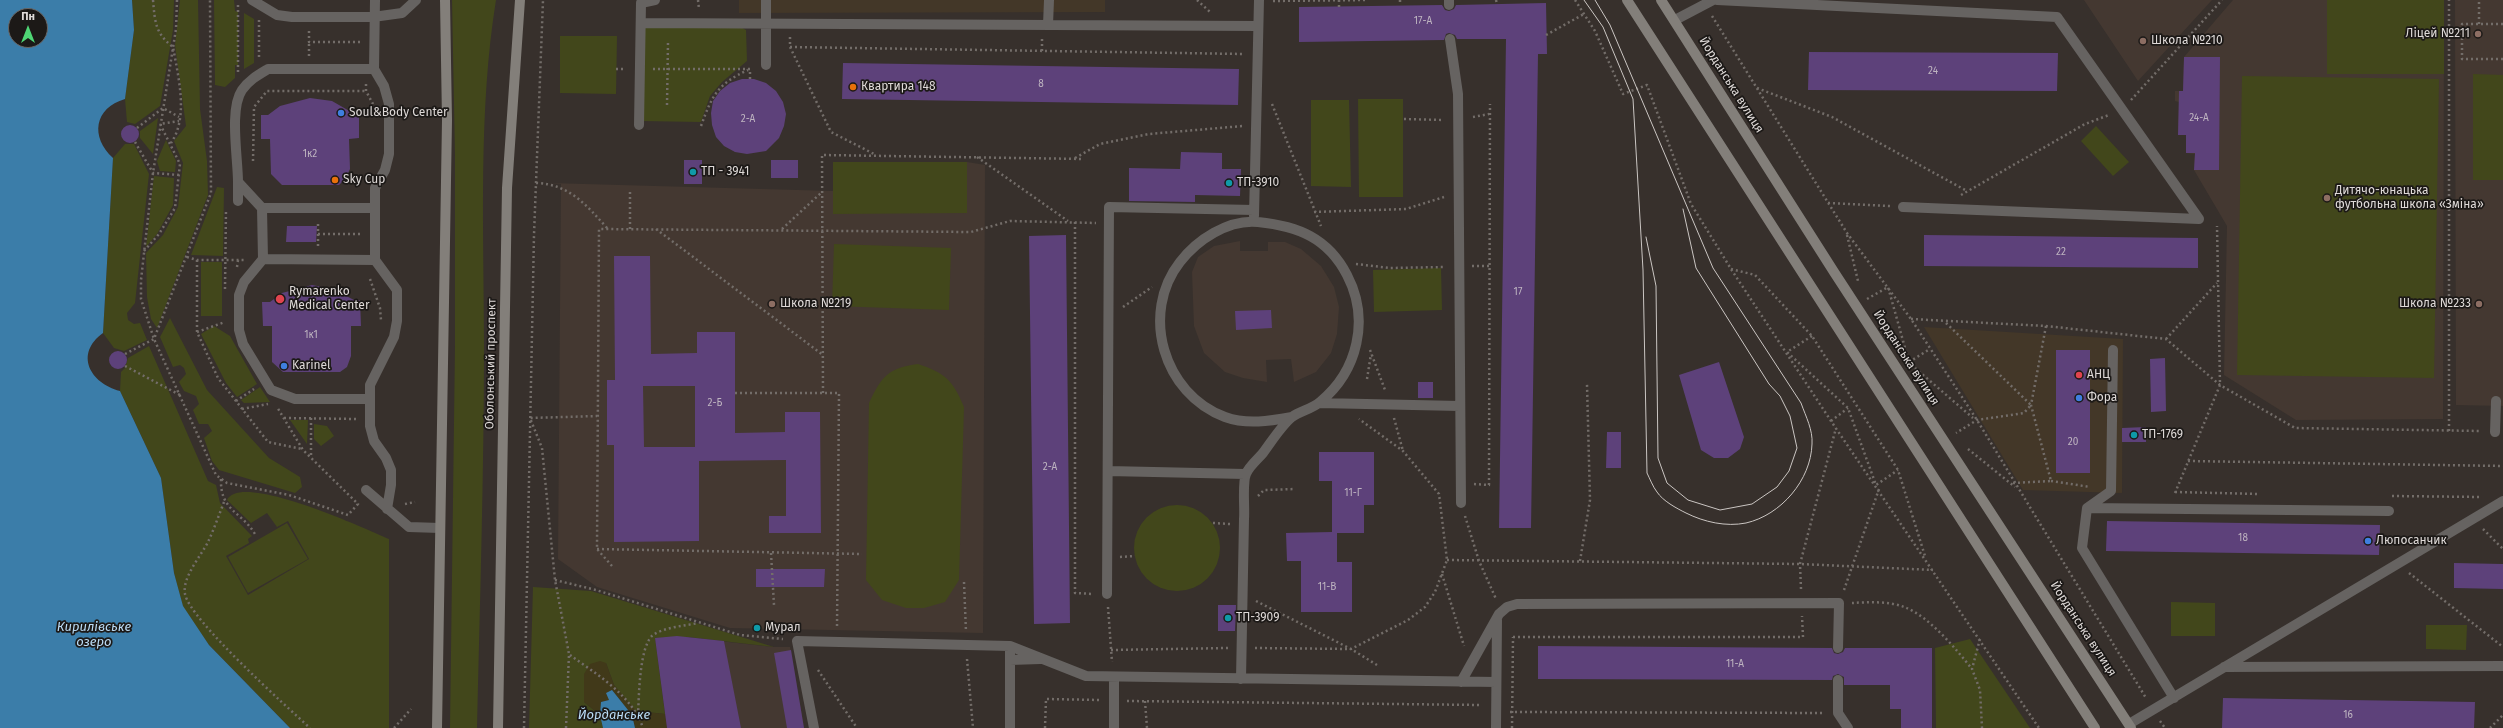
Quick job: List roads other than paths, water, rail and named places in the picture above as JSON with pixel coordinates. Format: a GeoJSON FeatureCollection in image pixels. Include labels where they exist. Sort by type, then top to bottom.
{"type":"FeatureCollection","features":[{"type":"Feature","properties":{"kind":"main road"},"geometry":{"type":"LineString","coordinates":[[437,728],[447,120],[445,0]]}},
{"type":"Feature","properties":{"kind":"main road","name":"Оболонський проспект"},"geometry":{"type":"LineString","coordinates":[[498,728],[507,188],[520,0]]}},
{"type":"Feature","properties":{"kind":"main road"},"geometry":{"type":"LineString","coordinates":[[1627,0],[2095,728]]}},
{"type":"Feature","properties":{"kind":"main road","name":"Йорданська вулиця"},"geometry":{"type":"LineString","coordinates":[[1662,0],[1834,272],[2130,726]]}},
{"type":"Feature","properties":{"kind":"lane"},"geometry":{"type":"LineString","coordinates":[[252,0],[277,15],[309,18],[374,18],[402,12],[416,0]]}},
{"type":"Feature","properties":{"kind":"lane"},"geometry":{"type":"LineString","coordinates":[[375,0],[369,69],[384,86],[389,104],[389,154],[385,170],[375,188],[370,208],[370,260],[397,290],[397,321],[394,337],[370,385],[370,426],[374,441],[386,458],[391,470],[391,485],[386,509]]}},
{"type":"Feature","properties":{"kind":"lane"},"geometry":{"type":"LineString","coordinates":[[639,126],[641,3],[655,0]]}},
{"type":"Feature","properties":{"kind":"lane"},"geometry":{"type":"LineString","coordinates":[[766,0],[766,65]]}},
{"type":"Feature","properties":{"kind":"lane"},"geometry":{"type":"LineString","coordinates":[[1048,25],[1049,0]]}},
{"type":"Feature","properties":{"kind":"lane"},"geometry":{"type":"LineString","coordinates":[[1254,222],[1259,0]]}},
{"type":"Feature","properties":{"kind":"lane"},"geometry":{"type":"LineString","coordinates":[[1717,0],[1859,3],[2057,16],[2199,219],[1903,207]]}},
{"type":"Feature","properties":{"kind":"lane"},"geometry":{"type":"LineString","coordinates":[[1675,20],[1709,2]]}},
{"type":"Feature","properties":{"kind":"lane"},"geometry":{"type":"LineString","coordinates":[[641,23],[1258,26]]}},
{"type":"Feature","properties":{"kind":"lane"},"geometry":{"type":"LineString","coordinates":[[1450,39],[1458,94],[1458,266],[1461,503]]}},
{"type":"Feature","properties":{"kind":"lane"},"geometry":{"type":"LineString","coordinates":[[238,201],[236,105],[242,90],[253,78],[268,69],[369,69]]}},
{"type":"Feature","properties":{"kind":"lane"},"geometry":{"type":"LineString","coordinates":[[238,182],[262,208],[263,259],[244,282],[239,295],[239,330],[243,344],[271,390],[295,399],[370,399]]}},
{"type":"Feature","properties":{"kind":"lane"},"geometry":{"type":"LineString","coordinates":[[1107,594],[1109,207],[1254,210]]}},
{"type":"Feature","properties":{"kind":"lane"},"geometry":{"type":"LineString","coordinates":[[262,208],[370,208]]}},
{"type":"Feature","properties":{"kind":"lane"},"geometry":{"type":"LineString","coordinates":[[1254,222],[1286,225],[1316,239],[1340,262],[1355,291],[1360,323],[1354,356],[1340,382],[1319,403],[1292,417],[1258,423],[1225,416],[1195,399],[1173,373],[1160,342],[1160,307],[1170,275],[1192,248],[1220,229],[1254,222]]}},
{"type":"Feature","properties":{"kind":"lane"},"geometry":{"type":"LineString","coordinates":[[263,259],[370,260]]}},
{"type":"Feature","properties":{"kind":"lane"},"geometry":{"type":"LineString","coordinates":[[2113,350],[2111,491],[2087,508],[2082,548],[2174,698]]}},
{"type":"Feature","properties":{"kind":"lane"},"geometry":{"type":"LineString","coordinates":[[2495,432],[2496,401]]}},
{"type":"Feature","properties":{"kind":"lane"},"geometry":{"type":"LineString","coordinates":[[1319,403],[1460,406]]}},
{"type":"Feature","properties":{"kind":"lane"},"geometry":{"type":"LineString","coordinates":[[1241,679],[1245,474],[1292,417]]}},
{"type":"Feature","properties":{"kind":"lane"},"geometry":{"type":"LineString","coordinates":[[1108,471],[1245,474]]}},
{"type":"Feature","properties":{"kind":"lane"},"geometry":{"type":"LineString","coordinates":[[366,490],[386,509],[409,527],[440,528]]}},
{"type":"Feature","properties":{"kind":"lane"},"geometry":{"type":"LineString","coordinates":[[2130,726],[2153,710],[2503,501]]}},
{"type":"Feature","properties":{"kind":"lane"},"geometry":{"type":"LineString","coordinates":[[2087,508],[2389,511]]}},
{"type":"Feature","properties":{"kind":"lane"},"geometry":{"type":"LineString","coordinates":[[1461,682],[1497,619],[1507,606],[1517,604],[1839,603],[1838,648]]}},
{"type":"Feature","properties":{"kind":"lane"},"geometry":{"type":"LineString","coordinates":[[1496,728],[1497,619]]}},
{"type":"Feature","properties":{"kind":"lane"},"geometry":{"type":"LineString","coordinates":[[814,728],[797,642],[1010,646],[1086,676],[1114,678],[1496,682]]}},
{"type":"Feature","properties":{"kind":"lane"},"geometry":{"type":"LineString","coordinates":[[1010,646],[1010,728]]}},
{"type":"Feature","properties":{"kind":"lane"},"geometry":{"type":"LineString","coordinates":[[1010,660],[1044,659]]}},
{"type":"Feature","properties":{"kind":"lane"},"geometry":{"type":"LineString","coordinates":[[2224,668],[2503,666]]}},
{"type":"Feature","properties":{"kind":"lane"},"geometry":{"type":"LineString","coordinates":[[1114,678],[1114,728]]}},
{"type":"Feature","properties":{"kind":"lane"},"geometry":{"type":"LineString","coordinates":[[1838,680],[1838,713],[1848,728]]}},
{"type":"Feature","properties":{"kind":"water","name":"Кирилівське озеро"},"geometry":{"type":"Polygon","coordinates":[[[0,0],[132,0],[134,30],[125,99],[115,103],[107,109],[99,124],[101,141],[113,158],[103,333],[94,341],[89,350],[89,367],[101,382],[120,391],[161,478],[174,573],[183,606],[209,645],[290,728],[0,728],[0,0]]]}},
{"type":"Feature","properties":{"kind":"water","name":"Йорданське"},"geometry":{"type":"Polygon","coordinates":[[[612,690],[632,715],[635,728],[603,728],[600,715],[601,702],[609,700],[606,693],[612,690]]]}},
{"type":"Feature","properties":{"kind":"tram line"},"geometry":{"type":"LineString","coordinates":[[1584,0],[1603,27],[1633,99],[1643,270],[1647,473],[1654,488],[1660,495],[1670,504],[1686,513],[1715,523],[1746,523],[1759,519],[1782,504],[1800,483],[1806,470],[1812,444],[1807,418],[1801,403],[1713,268],[1610,25],[1595,0]]}},
{"type":"Feature","properties":{"kind":"tram line"},"geometry":{"type":"LineString","coordinates":[[1646,237],[1656,286],[1658,458],[1667,483],[1688,500],[1720,510],[1752,504],[1777,487],[1789,471],[1797,448],[1790,416],[1780,396],[1769,384],[1696,268],[1683,209]]}},
{"type":"Feature","properties":{"kind":"place","name":"Ліцей №211"},"geometry":{"type":"Point","coordinates":[2478,34]}},
{"type":"Feature","properties":{"kind":"place","name":"Школа №210"},"geometry":{"type":"Point","coordinates":[2143,41]}},
{"type":"Feature","properties":{"kind":"place","name":"Квартира 148"},"geometry":{"type":"Point","coordinates":[853,87]}},
{"type":"Feature","properties":{"kind":"place","name":"Soul&Body Center"},"geometry":{"type":"Point","coordinates":[341,113]}},
{"type":"Feature","properties":{"kind":"place","name":"ТП - 3941"},"geometry":{"type":"Point","coordinates":[693,172]}},
{"type":"Feature","properties":{"kind":"place","name":"Sky Cup"},"geometry":{"type":"Point","coordinates":[335,180]}},
{"type":"Feature","properties":{"kind":"place","name":"ТП-3910"},"geometry":{"type":"Point","coordinates":[1229,183]}},
{"type":"Feature","properties":{"kind":"place","name":"Дитячо-юнацька футбольна школа «Зміна»"},"geometry":{"type":"Point","coordinates":[2327,198]}},
{"type":"Feature","properties":{"kind":"place","name":"Rymarenko Medical Center"},"geometry":{"type":"Point","coordinates":[280,299]}},
{"type":"Feature","properties":{"kind":"place","name":"Школа №219"},"geometry":{"type":"Point","coordinates":[772,304]}},
{"type":"Feature","properties":{"kind":"place","name":"Школа №233"},"geometry":{"type":"Point","coordinates":[2479,304]}},
{"type":"Feature","properties":{"kind":"place","name":"Karinel"},"geometry":{"type":"Point","coordinates":[284,366]}},
{"type":"Feature","properties":{"kind":"place","name":"АНЦ"},"geometry":{"type":"Point","coordinates":[2079,375]}},
{"type":"Feature","properties":{"kind":"place","name":"Фора"},"geometry":{"type":"Point","coordinates":[2079,398]}},
{"type":"Feature","properties":{"kind":"place","name":"ТП-1769"},"geometry":{"type":"Point","coordinates":[2134,435]}},
{"type":"Feature","properties":{"kind":"place","name":"Люпосанчик"},"geometry":{"type":"Point","coordinates":[2368,541]}},
{"type":"Feature","properties":{"kind":"place","name":"ТП-3909"},"geometry":{"type":"Point","coordinates":[1228,618]}},
{"type":"Feature","properties":{"kind":"place","name":"Мурал"},"geometry":{"type":"Point","coordinates":[757,628]}}]}
